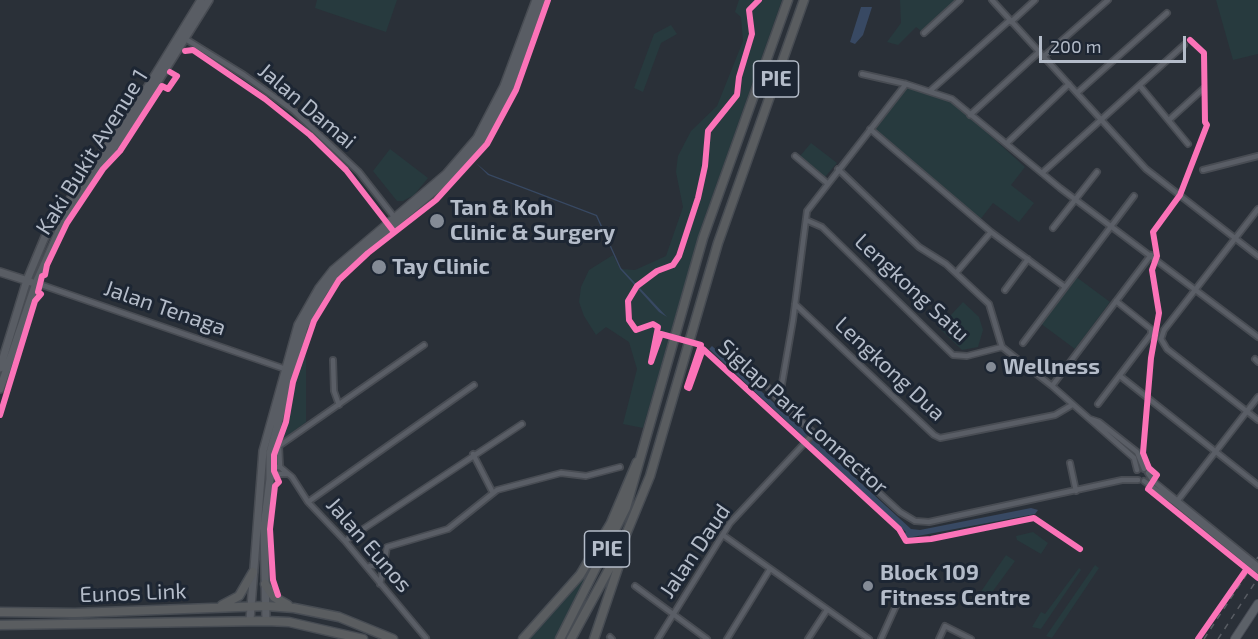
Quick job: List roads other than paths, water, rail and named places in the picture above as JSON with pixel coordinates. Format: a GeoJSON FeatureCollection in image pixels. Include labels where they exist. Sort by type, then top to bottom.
{"type":"FeatureCollection","features":[{"type":"Feature","properties":{"kind":"highway","name":"PIE"},"geometry":{"type":"LineString","coordinates":[[560,639],[620,524],[644,455],[703,238],[788,0]]}},
{"type":"Feature","properties":{"kind":"highway","name":"PIE"},"geometry":{"type":"LineString","coordinates":[[571,639],[621,549],[651,476],[718,243],[804,0]]}},
{"type":"Feature","properties":{"kind":"highway"},"geometry":{"type":"LineString","coordinates":[[524,638],[563,598],[586,566],[611,523],[634,467],[644,455]]}},
{"type":"Feature","properties":{"kind":"highway"},"geometry":{"type":"LineString","coordinates":[[594,639],[619,565],[621,549]]}},
{"type":"Feature","properties":{"kind":"highway"},"geometry":{"type":"LineString","coordinates":[[207,609],[230,603],[239,596],[253,572]]}},
{"type":"Feature","properties":{"kind":"highway"},"geometry":{"type":"LineString","coordinates":[[265,584],[279,601],[294,608]]}},
{"type":"Feature","properties":{"kind":"highway"},"geometry":{"type":"LineString","coordinates":[[266,606],[294,608],[339,616],[393,639]]}},
{"type":"Feature","properties":{"kind":"highway","name":"Eunos Link"},"geometry":{"type":"LineString","coordinates":[[3,611],[75,614],[266,606]]}},
{"type":"Feature","properties":{"kind":"highway"},"geometry":{"type":"LineString","coordinates":[[266,621],[309,626],[363,639]]}},
{"type":"Feature","properties":{"kind":"highway","name":"Eunos Link"},"geometry":{"type":"LineString","coordinates":[[0,625],[266,621]]}},
{"type":"Feature","properties":{"kind":"highway"},"geometry":{"type":"LineString","coordinates":[[0,632],[15,625]]}},
{"type":"Feature","properties":{"kind":"main road","name":"Kaki Bukit Avenue 1"},"geometry":{"type":"LineString","coordinates":[[0,389],[36,284],[63,222],[142,107],[201,0]]}},
{"type":"Feature","properties":{"kind":"main road","name":"Kaki Bukit Avenue 1"},"geometry":{"type":"LineString","coordinates":[[0,368],[27,280],[47,232],[209,0]]}},
{"type":"Feature","properties":{"kind":"main road"},"geometry":{"type":"LineString","coordinates":[[507,87],[536,0]]}},
{"type":"Feature","properties":{"kind":"main road"},"geometry":{"type":"LineString","coordinates":[[250,620],[264,466],[287,370],[304,327],[324,291],[350,261],[396,219],[462,166],[482,140],[507,87],[541,0]]}},
{"type":"Feature","properties":{"kind":"main road","name":"Jalan Tenaga"},"geometry":{"type":"LineString","coordinates":[[0,272],[36,284]]}},
{"type":"Feature","properties":{"kind":"main road"},"geometry":{"type":"LineString","coordinates":[[264,466],[270,479],[264,527],[266,621]]}},
{"type":"Feature","properties":{"kind":"main road"},"geometry":{"type":"LineString","coordinates":[[1235,639],[1258,604]]}},
{"type":"Feature","properties":{"kind":"street"},"geometry":{"type":"LineString","coordinates":[[924,33],[960,0]]}},
{"type":"Feature","properties":{"kind":"street"},"geometry":{"type":"LineString","coordinates":[[992,0],[1146,169],[1258,256]]}},
{"type":"Feature","properties":{"kind":"street"},"geometry":{"type":"LineString","coordinates":[[930,91],[1035,0]]}},
{"type":"Feature","properties":{"kind":"street"},"geometry":{"type":"LineString","coordinates":[[1043,57],[1108,0]]}},
{"type":"Feature","properties":{"kind":"street"},"geometry":{"type":"LineString","coordinates":[[1077,92],[1167,13]]}},
{"type":"Feature","properties":{"kind":"street","name":"Jalan Damai"},"geometry":{"type":"LineString","coordinates":[[182,37],[244,75],[294,111],[359,172],[396,219]]}},
{"type":"Feature","properties":{"kind":"street"},"geometry":{"type":"LineString","coordinates":[[1042,173],[1184,45]]}},
{"type":"Feature","properties":{"kind":"street"},"geometry":{"type":"LineString","coordinates":[[970,114],[1039,52]]}},
{"type":"Feature","properties":{"kind":"street"},"geometry":{"type":"LineString","coordinates":[[862,74],[950,97],[1075,199],[1258,337]]}},
{"type":"Feature","properties":{"kind":"street"},"geometry":{"type":"LineString","coordinates":[[779,401],[810,204],[906,84]]}},
{"type":"Feature","properties":{"kind":"street"},"geometry":{"type":"LineString","coordinates":[[1007,143],[1069,84]]}},
{"type":"Feature","properties":{"kind":"street"},"geometry":{"type":"LineString","coordinates":[[1140,86],[1188,144]]}},
{"type":"Feature","properties":{"kind":"street"},"geometry":{"type":"LineString","coordinates":[[1169,120],[1203,89]]}},
{"type":"Feature","properties":{"kind":"street"},"geometry":{"type":"LineString","coordinates":[[870,129],[991,232],[1065,287]]}},
{"type":"Feature","properties":{"kind":"street"},"geometry":{"type":"LineString","coordinates":[[795,156],[827,183]]}},
{"type":"Feature","properties":{"kind":"street"},"geometry":{"type":"LineString","coordinates":[[1203,170],[1258,156]]}},
{"type":"Feature","properties":{"kind":"street"},"geometry":{"type":"LineString","coordinates":[[838,169],[919,247],[939,259],[989,304],[1002,347],[1052,386],[1134,458],[1136,472],[1141,480],[1159,490],[1258,572]]}},
{"type":"Feature","properties":{"kind":"street"},"geometry":{"type":"LineString","coordinates":[[1053,228],[1097,172]]}},
{"type":"Feature","properties":{"kind":"street"},"geometry":{"type":"LineString","coordinates":[[1023,343],[1134,196]]}},
{"type":"Feature","properties":{"kind":"street"},"geometry":{"type":"LineString","coordinates":[[1258,209],[1164,330],[1161,339],[1167,349],[1258,420]]}},
{"type":"Feature","properties":{"kind":"street","name":"Lengkong Satu"},"geometry":{"type":"LineString","coordinates":[[806,220],[822,227],[953,355],[967,356],[1002,347]]}},
{"type":"Feature","properties":{"kind":"street"},"geometry":{"type":"LineString","coordinates":[[956,273],[991,232]]}},
{"type":"Feature","properties":{"kind":"street"},"geometry":{"type":"LineString","coordinates":[[1052,386],[1151,255]]}},
{"type":"Feature","properties":{"kind":"street"},"geometry":{"type":"LineString","coordinates":[[1005,290],[1028,259]]}},
{"type":"Feature","properties":{"kind":"street","name":"Jalan Tenaga"},"geometry":{"type":"LineString","coordinates":[[36,284],[129,313],[287,370]]}},
{"type":"Feature","properties":{"kind":"street"},"geometry":{"type":"LineString","coordinates":[[1098,404],[1152,332],[1116,301]]}},
{"type":"Feature","properties":{"kind":"street","name":"Lengkong Dua"},"geometry":{"type":"LineString","coordinates":[[795,304],[934,435],[940,438],[1054,415],[1072,405]]}},
{"type":"Feature","properties":{"kind":"street"},"geometry":{"type":"LineString","coordinates":[[264,466],[280,468],[279,446],[424,345]]}},
{"type":"Feature","properties":{"kind":"street"},"geometry":{"type":"LineString","coordinates":[[333,360],[333,391],[339,405]]}},
{"type":"Feature","properties":{"kind":"street"},"geometry":{"type":"LineString","coordinates":[[1120,376],[1258,485]]}},
{"type":"Feature","properties":{"kind":"street"},"geometry":{"type":"LineString","coordinates":[[308,502],[474,385]]}},
{"type":"Feature","properties":{"kind":"street"},"geometry":{"type":"LineString","coordinates":[[766,385],[813,435],[900,512],[915,521],[929,522],[1122,480],[1141,480]]}},
{"type":"Feature","properties":{"kind":"street"},"geometry":{"type":"LineString","coordinates":[[1178,501],[1258,398]]}},
{"type":"Feature","properties":{"kind":"street"},"geometry":{"type":"LineString","coordinates":[[1090,420],[1099,422],[1137,452],[1153,481],[1258,566]]}},
{"type":"Feature","properties":{"kind":"street"},"geometry":{"type":"LineString","coordinates":[[345,541],[473,454],[522,424]]}},
{"type":"Feature","properties":{"kind":"street","name":"Jalan Daud"},"geometry":{"type":"LineString","coordinates":[[658,639],[730,523],[813,435]]}},
{"type":"Feature","properties":{"kind":"street"},"geometry":{"type":"LineString","coordinates":[[473,454],[493,493]]}},
{"type":"Feature","properties":{"kind":"street"},"geometry":{"type":"LineString","coordinates":[[1070,463],[1076,491]]}},
{"type":"Feature","properties":{"kind":"street"},"geometry":{"type":"LineString","coordinates":[[380,584],[387,547],[448,529],[501,488],[561,473],[586,476],[620,467]]}},
{"type":"Feature","properties":{"kind":"street","name":"Jalan Eunos"},"geometry":{"type":"LineString","coordinates":[[280,468],[426,638]]}},
{"type":"Feature","properties":{"kind":"street"},"geometry":{"type":"LineString","coordinates":[[1122,480],[1136,472],[1146,471]]}},
{"type":"Feature","properties":{"kind":"street"},"geometry":{"type":"LineString","coordinates":[[1141,480],[1146,471]]}},
{"type":"Feature","properties":{"kind":"street"},"geometry":{"type":"LineString","coordinates":[[270,479],[276,474],[287,474]]}},
{"type":"Feature","properties":{"kind":"street"},"geometry":{"type":"LineString","coordinates":[[723,535],[869,639]]}},
{"type":"Feature","properties":{"kind":"street"},"geometry":{"type":"LineString","coordinates":[[367,567],[383,563]]}},
{"type":"Feature","properties":{"kind":"street"},"geometry":{"type":"LineString","coordinates":[[727,639],[770,569]]}},
{"type":"Feature","properties":{"kind":"street"},"geometry":{"type":"LineString","coordinates":[[635,586],[707,639]]}},
{"type":"Feature","properties":{"kind":"street"},"geometry":{"type":"LineString","coordinates":[[880,639],[899,599]]}},
{"type":"Feature","properties":{"kind":"street"},"geometry":{"type":"LineString","coordinates":[[808,639],[827,610]]}},
{"type":"Feature","properties":{"kind":"street"},"geometry":{"type":"LineString","coordinates":[[939,639],[945,626],[971,639]]}},
{"type":"Feature","properties":{"kind":"water"},"geometry":{"type":"Polygon","coordinates":[[[861,7],[872,7],[863,35],[855,44],[850,42],[861,7]]]}},
{"type":"Feature","properties":{"kind":"water"},"geometry":{"type":"Polygon","coordinates":[[[476,163],[489,174],[597,215],[621,268],[667,317],[659,312],[620,269],[596,216],[488,175],[476,163]]]}},
{"type":"Feature","properties":{"kind":"water"},"geometry":{"type":"Polygon","coordinates":[[[712,346],[911,529],[920,530],[1031,508],[1038,510],[1035,514],[907,538],[904,535],[906,532],[709,349],[712,346]]]}},
{"type":"Feature","properties":{"kind":"railway"},"geometry":{"type":"LineString","coordinates":[[1204,639],[1258,557]]}},
{"type":"Feature","properties":{"kind":"railway"},"geometry":{"type":"LineString","coordinates":[[1218,639],[1258,578]]}},
{"type":"Feature","properties":{"kind":"place","name":"Tan & Koh Clinic & Surgery"},"geometry":{"type":"Point","coordinates":[437,221]}},
{"type":"Feature","properties":{"kind":"place","name":"Tay Clinic"},"geometry":{"type":"Point","coordinates":[379,267]}},
{"type":"Feature","properties":{"kind":"place","name":"Wellness"},"geometry":{"type":"Point","coordinates":[991,367]}},
{"type":"Feature","properties":{"kind":"place","name":"Block 109 Fitness Centre"},"geometry":{"type":"Point","coordinates":[868,586]}}]}
